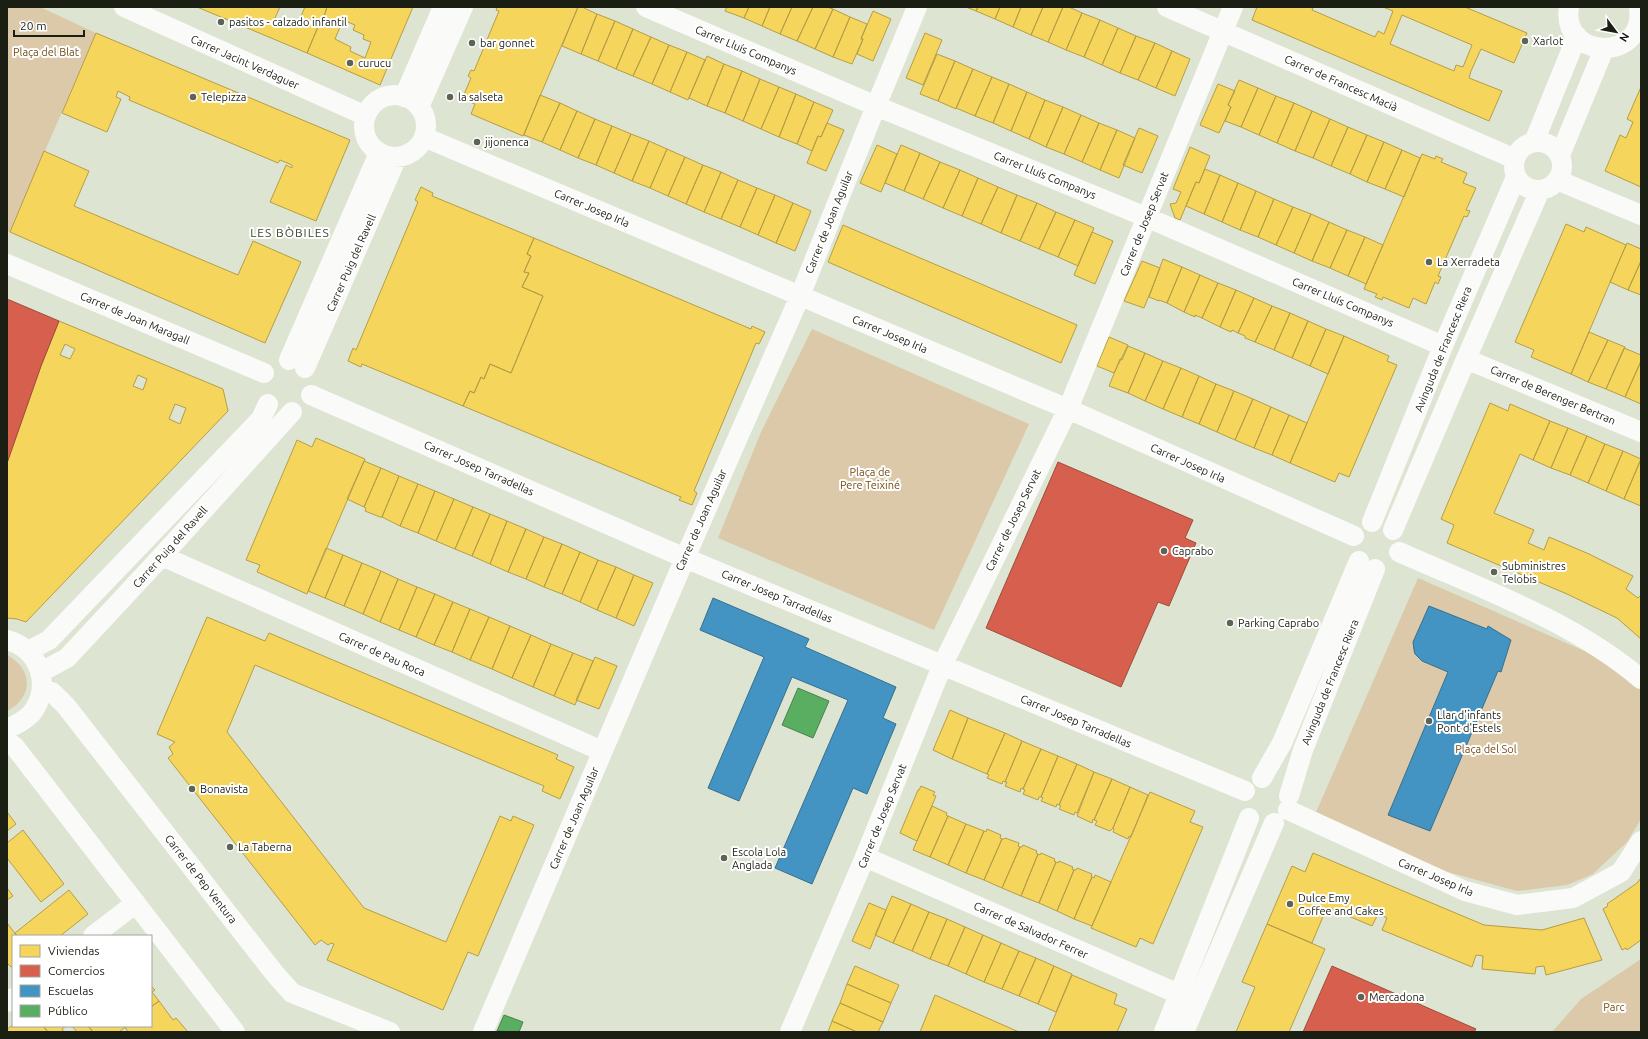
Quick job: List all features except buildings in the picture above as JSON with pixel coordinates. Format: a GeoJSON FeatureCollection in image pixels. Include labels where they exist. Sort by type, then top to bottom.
{"type":"FeatureCollection","features":[{"type":"Feature","properties":{"kind":"street","name":"Carrer Jacint Verdaguer"},"geometry":{"type":"LineString","coordinates":[[124,7],[366,116]]}},
{"type":"Feature","properties":{"kind":"street"},"geometry":{"type":"LineString","coordinates":[[412,102],[443,7]]}},
{"type":"Feature","properties":{"kind":"street"},"geometry":{"type":"LineString","coordinates":[[412,102],[463,7]]}},
{"type":"Feature","properties":{"kind":"street","name":"Carrer Lluís Companys"},"geometry":{"type":"LineString","coordinates":[[646,7],[876,106],[1146,217],[1443,346]]}},
{"type":"Feature","properties":{"kind":"street","name":"Carrer de Joan Aguilar"},"geometry":{"type":"LineString","coordinates":[[483,1032],[685,558],[800,296],[917,7]]}},
{"type":"Feature","properties":{"kind":"street","name":"Carrer de Francesc Macià"},"geometry":{"type":"LineString","coordinates":[[1167,7],[1223,30],[1516,168]]}},
{"type":"Feature","properties":{"kind":"street","name":"Carrer de Josep Servat"},"geometry":{"type":"LineString","coordinates":[[790,1032],[865,857],[942,666],[1068,409],[1233,7]]}},
{"type":"Feature","properties":{"kind":"street"},"geometry":{"type":"LineString","coordinates":[[1564,9],[1577,36],[1589,45],[1604,48],[1634,43],[1634,32],[1639,23],[1640,8]]}},
{"type":"Feature","properties":{"kind":"street"},"geometry":{"type":"LineString","coordinates":[[1534,142],[1577,36]]}},
{"type":"Feature","properties":{"kind":"street"},"geometry":{"type":"LineString","coordinates":[[1560,155],[1604,48]]}},
{"type":"Feature","properties":{"kind":"street"},"geometry":{"type":"LineString","coordinates":[[387,96],[412,102],[426,121],[424,137],[420,145],[413,152],[404,156],[388,155],[369,143],[365,135],[364,125],[370,107],[378,100],[387,96]]}},
{"type":"Feature","properties":{"kind":"street","name":"Carrer Josep Irla"},"geometry":{"type":"LineString","coordinates":[[424,137],[1068,409],[1354,536]]}},
{"type":"Feature","properties":{"kind":"street"},"geometry":{"type":"LineString","coordinates":[[1534,142],[1546,143],[1553,147],[1560,155],[1562,160],[1562,169],[1557,180],[1548,188],[1540,190],[1532,190],[1525,186],[1516,168],[1524,146],[1534,142]]}},
{"type":"Feature","properties":{"kind":"street","name":"Carrer Puig del Ravell"},"geometry":{"type":"LineString","coordinates":[[297,364],[388,155]]}},
{"type":"Feature","properties":{"kind":"street","name":"Avinguda de Francesc Riera"},"geometry":{"type":"LineString","coordinates":[[1372,522],[1516,168]]}},
{"type":"Feature","properties":{"kind":"street"},"geometry":{"type":"LineString","coordinates":[[1557,180],[1641,215]]}},
{"type":"Feature","properties":{"kind":"street"},"geometry":{"type":"LineString","coordinates":[[1393,530],[1540,190]]}},
{"type":"Feature","properties":{"kind":"street","name":"Carrer de Joan Maragall"},"geometry":{"type":"LineString","coordinates":[[7,264],[264,372]]}},
{"type":"Feature","properties":{"kind":"street","name":"Carrer de Berenger Bertran"},"geometry":{"type":"LineString","coordinates":[[1466,359],[1641,432]]}},
{"type":"Feature","properties":{"kind":"street"},"geometry":{"type":"LineString","coordinates":[[275,362],[297,364],[312,379],[311,395],[306,403],[292,412],[275,410],[263,397],[260,389],[264,372],[275,362]]}},
{"type":"Feature","properties":{"kind":"street","name":"Carrer Josep Tarradellas"},"geometry":{"type":"LineString","coordinates":[[311,395],[685,558],[1245,791]]}},
{"type":"Feature","properties":{"kind":"street","name":"Carrer Puig del Ravell"},"geometry":{"type":"LineString","coordinates":[[28,651],[49,640],[260,419],[268,404]]}},
{"type":"Feature","properties":{"kind":"street","name":"Carrer Puig del Ravell"},"geometry":{"type":"LineString","coordinates":[[41,681],[67,658],[162,556],[292,412]]}},
{"type":"Feature","properties":{"kind":"street"},"geometry":{"type":"LineString","coordinates":[[1372,522],[1386,524],[1393,530],[1399,540],[1399,552],[1396,558],[1388,566],[1367,565],[1354,552],[1354,536],[1359,530],[1372,522]]}},
{"type":"Feature","properties":{"kind":"street"},"geometry":{"type":"LineString","coordinates":[[1399,552],[1569,629],[1620,661],[1641,678]]}},
{"type":"Feature","properties":{"kind":"street","name":"Carrer de Pau Roca"},"geometry":{"type":"LineString","coordinates":[[162,556],[602,751]]}},
{"type":"Feature","properties":{"kind":"street","name":"Avinguda de Francesc Riera"},"geometry":{"type":"LineString","coordinates":[[1262,778],[1282,743],[1367,565]]}},
{"type":"Feature","properties":{"kind":"street","name":"Avinguda de Francesc Riera"},"geometry":{"type":"LineString","coordinates":[[1164,1032],[1188,998],[1284,810],[1303,750],[1367,565]]}},
{"type":"Feature","properties":{"kind":"street"},"geometry":{"type":"LineString","coordinates":[[7,640],[16,642],[28,651],[36,661],[41,681],[38,703],[30,714],[20,723],[7,729]]}},
{"type":"Feature","properties":{"kind":"street","name":"Carrer de Pep Ventura"},"geometry":{"type":"LineString","coordinates":[[41,681],[66,706],[270,968],[292,993],[390,1032]]}},
{"type":"Feature","properties":{"kind":"street"},"geometry":{"type":"LineString","coordinates":[[7,741],[15,747],[235,1032]]}},
{"type":"Feature","properties":{"kind":"street"},"geometry":{"type":"LineString","coordinates":[[1262,778],[1276,780],[1286,789],[1284,810],[1260,824],[1249,818],[1243,805],[1245,791],[1250,785],[1262,778]]}},
{"type":"Feature","properties":{"kind":"street","name":"Carrer Josep Irla"},"geometry":{"type":"LineString","coordinates":[[1284,810],[1465,891],[1517,905],[1573,898],[1621,872],[1641,841]]}},
{"type":"Feature","properties":{"kind":"street","name":"Avinguda de Francesc Riera"},"geometry":{"type":"LineString","coordinates":[[1184,1032],[1188,998],[1235,852],[1249,818]]}},
{"type":"Feature","properties":{"kind":"street","name":"Carrer de Salvador Ferrer"},"geometry":{"type":"LineString","coordinates":[[865,857],[1188,998]]}},
{"type":"Feature","properties":{"kind":"street"},"geometry":{"type":"LineString","coordinates":[[94,935],[136,903]]}},
{"type":"Feature","properties":{"kind":"green space","name":"Plaça del Blat"},"geometry":{"type":"Polygon","coordinates":[[[7,7],[40,7],[96,33],[10,232],[7,231],[7,7]]]}},
{"type":"Feature","properties":{"kind":"green space","name":"Plaça de Pere Teixiné"},"geometry":{"type":"Polygon","coordinates":[[[812,329],[1029,424],[934,630],[718,538],[761,432],[812,329]]]}},
{"type":"Feature","properties":{"kind":"green space","name":"Plaça del Sol"},"geometry":{"type":"Polygon","coordinates":[[[1418,578],[1605,660],[1639,687],[1641,691],[1641,819],[1627,842],[1593,874],[1567,885],[1517,891],[1422,865],[1314,817],[1418,578]]]}},
{"type":"Feature","properties":{"kind":"green space"},"geometry":{"type":"Polygon","coordinates":[[[7,655],[16,661],[22,668],[26,675],[27,683],[26,691],[22,698],[16,705],[7,711],[7,655]]]}},
{"type":"Feature","properties":{"kind":"green space","name":"Parc"},"geometry":{"type":"Polygon","coordinates":[[[1641,959],[1641,1032],[1552,1032],[1581,999],[1641,959]]]}},
{"type":"Feature","properties":{"kind":"place","name":"pasitos - calzado infantil"},"geometry":{"type":"Point","coordinates":[221,22]}},
{"type":"Feature","properties":{"kind":"place","name":"Xarlot"},"geometry":{"type":"Point","coordinates":[1525,41]}},
{"type":"Feature","properties":{"kind":"place","name":"bar gonnet"},"geometry":{"type":"Point","coordinates":[472,43]}},
{"type":"Feature","properties":{"kind":"place","name":"curucu"},"geometry":{"type":"Point","coordinates":[350,63]}},
{"type":"Feature","properties":{"kind":"place","name":"Telepizza"},"geometry":{"type":"Point","coordinates":[193,97]}},
{"type":"Feature","properties":{"kind":"place","name":"la salseta"},"geometry":{"type":"Point","coordinates":[450,97]}},
{"type":"Feature","properties":{"kind":"place","name":"jijonenca"},"geometry":{"type":"Point","coordinates":[477,142]}},
{"type":"Feature","properties":{"kind":"place","name":"La Xerradeta"},"geometry":{"type":"Point","coordinates":[1429,262]}},
{"type":"Feature","properties":{"kind":"place","name":"Caprabo"},"geometry":{"type":"Point","coordinates":[1164,551]}},
{"type":"Feature","properties":{"kind":"place","name":"Subministres Telobis"},"geometry":{"type":"Point","coordinates":[1494,572]}},
{"type":"Feature","properties":{"kind":"place","name":"Parking Caprabo"},"geometry":{"type":"Point","coordinates":[1230,623]}},
{"type":"Feature","properties":{"kind":"place","name":"Llar d'infants Pont d'Estels"},"geometry":{"type":"Point","coordinates":[1429,721]}},
{"type":"Feature","properties":{"kind":"place","name":"Bonavista"},"geometry":{"type":"Point","coordinates":[192,789]}},
{"type":"Feature","properties":{"kind":"place","name":"La Taberna"},"geometry":{"type":"Point","coordinates":[230,847]}},
{"type":"Feature","properties":{"kind":"place","name":"Escola Lola Anglada"},"geometry":{"type":"Point","coordinates":[724,858]}},
{"type":"Feature","properties":{"kind":"place","name":"Dulce Emy Coffee and Cakes"},"geometry":{"type":"Point","coordinates":[1290,904]}},
{"type":"Feature","properties":{"kind":"place","name":"Mercadona"},"geometry":{"type":"Point","coordinates":[1361,997]}},
{"type":"Feature","properties":{"kind":"district","name":"LES BÒBILES"},"geometry":{"type":"Point","coordinates":[290,232]}}]}
